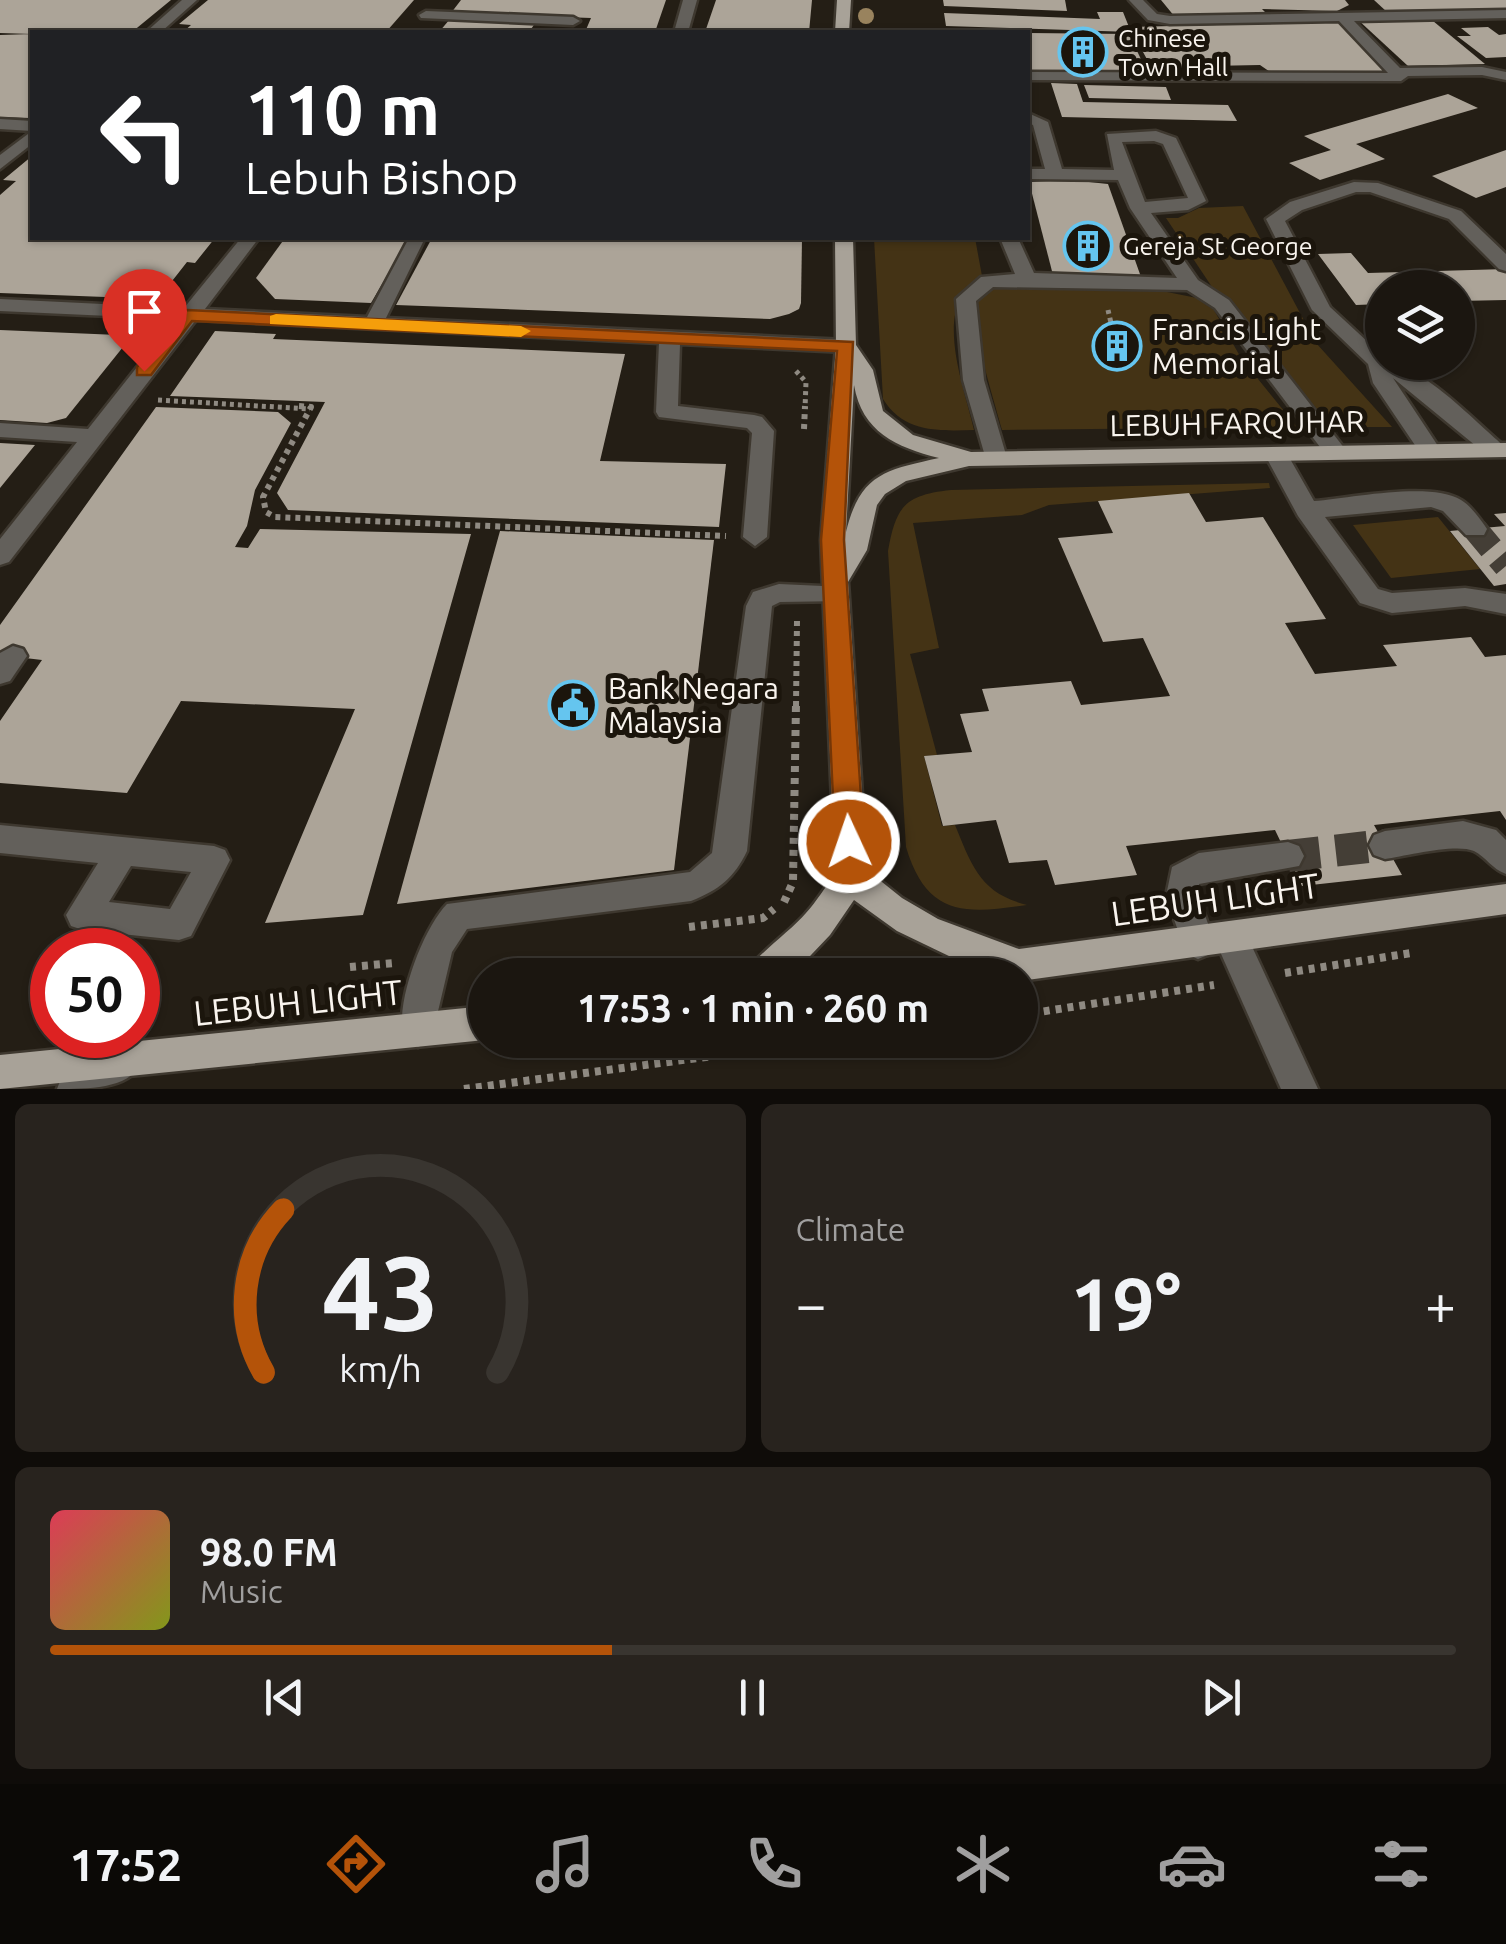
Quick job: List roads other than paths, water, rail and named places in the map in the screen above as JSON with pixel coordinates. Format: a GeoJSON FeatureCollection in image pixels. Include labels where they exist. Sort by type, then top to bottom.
{"type":"FeatureCollection","features":[{"type":"Feature","properties":{"kind":"main road"},"geometry":{"type":"LineString","coordinates":[[842,30],[844,0]]}},
{"type":"Feature","properties":{"kind":"main road"},"geometry":{"type":"LineString","coordinates":[[786,958],[818,924],[851,877],[835,589],[836,453],[846,346],[844,240]]}},
{"type":"Feature","properties":{"kind":"main road","name":"LEBUH FARQUHAR"},"geometry":{"type":"LineString","coordinates":[[846,346],[866,370],[871,409],[892,434],[969,458]]}},
{"type":"Feature","properties":{"kind":"main road","name":"LEBUH FARQUHAR"},"geometry":{"type":"LineString","coordinates":[[835,589],[854,550],[864,504],[877,488],[899,475],[969,458],[1501,450]]}},
{"type":"Feature","properties":{"kind":"main road"},"geometry":{"type":"LineString","coordinates":[[851,877],[886,908],[930,935],[999,958]]}},
{"type":"Feature","properties":{"kind":"main road","name":"LEBUH LIGHT"},"geometry":{"type":"LineString","coordinates":[[1038,963],[1506,899]]}},
{"type":"Feature","properties":{"kind":"main road","name":"LEBUH LIGHT"},"geometry":{"type":"LineString","coordinates":[[0,1073],[468,1025]]}},
{"type":"Feature","properties":{"kind":"street"},"geometry":{"type":"LineString","coordinates":[[155,30],[190,0]]}},
{"type":"Feature","properties":{"kind":"street"},"geometry":{"type":"LineString","coordinates":[[438,0],[423,19],[573,21]]}},
{"type":"Feature","properties":{"kind":"street"},"geometry":{"type":"LineString","coordinates":[[682,30],[690,0]]}},
{"type":"Feature","properties":{"kind":"street"},"geometry":{"type":"LineString","coordinates":[[1136,0],[1153,17],[1170,20],[1506,14]]}},
{"type":"Feature","properties":{"kind":"street"},"geometry":{"type":"LineString","coordinates":[[1360,0],[1376,16]]}},
{"type":"Feature","properties":{"kind":"street"},"geometry":{"type":"LineString","coordinates":[[1030,76],[1402,77],[1343,17]]}},
{"type":"Feature","properties":{"kind":"street"},"geometry":{"type":"LineString","coordinates":[[1397,72],[1482,71],[1506,76]]}},
{"type":"Feature","properties":{"kind":"street"},"geometry":{"type":"LineString","coordinates":[[1030,119],[1040,122],[1056,174]]}},
{"type":"Feature","properties":{"kind":"street"},"geometry":{"type":"LineString","coordinates":[[0,124],[30,126]]}},
{"type":"Feature","properties":{"kind":"street"},"geometry":{"type":"LineString","coordinates":[[1139,208],[1188,205],[1198,200],[1198,195],[1170,142],[1162,137],[1113,137],[1139,208],[1191,284],[1222,304],[1337,454]]}},
{"type":"Feature","properties":{"kind":"street"},"geometry":{"type":"LineString","coordinates":[[0,164],[30,138]]}},
{"type":"Feature","properties":{"kind":"street"},"geometry":{"type":"LineString","coordinates":[[1030,174],[1124,175]]}},
{"type":"Feature","properties":{"kind":"street"},"geometry":{"type":"LineString","coordinates":[[1365,350],[1322,310],[1276,226],[1275,219],[1281,212],[1354,187],[1372,187],[1464,220],[1506,265]]}},
{"type":"Feature","properties":{"kind":"street"},"geometry":{"type":"LineString","coordinates":[[0,556],[248,240]]}},
{"type":"Feature","properties":{"kind":"street"},"geometry":{"type":"LineString","coordinates":[[373,324],[416,240]]}},
{"type":"Feature","properties":{"kind":"street"},"geometry":{"type":"LineString","coordinates":[[1009,240],[1026,278]]}},
{"type":"Feature","properties":{"kind":"street"},"geometry":{"type":"LineString","coordinates":[[996,458],[986,430],[965,320],[966,299],[988,281],[1026,278],[1191,284]]}},
{"type":"Feature","properties":{"kind":"street"},"geometry":{"type":"LineString","coordinates":[[0,305],[846,346]]}},
{"type":"Feature","properties":{"kind":"street"},"geometry":{"type":"LineString","coordinates":[[670,338],[666,412],[754,422],[762,430],[755,537]]}},
{"type":"Feature","properties":{"kind":"street"},"geometry":{"type":"LineString","coordinates":[[1383,380],[1431,452]]}},
{"type":"Feature","properties":{"kind":"street"},"geometry":{"type":"LineString","coordinates":[[1412,380],[1501,450]]}},
{"type":"Feature","properties":{"kind":"street"},"geometry":{"type":"LineString","coordinates":[[0,430],[93,436]]}},
{"type":"Feature","properties":{"kind":"street"},"geometry":{"type":"LineString","coordinates":[[1277,455],[1307,510],[1369,596],[1392,602],[1466,597],[1502,608]]}},
{"type":"Feature","properties":{"kind":"street"},"geometry":{"type":"LineString","coordinates":[[1307,510],[1432,499],[1452,505],[1475,529]]}},
{"type":"Feature","properties":{"kind":"street"},"geometry":{"type":"LineString","coordinates":[[418,1029],[435,959],[450,922],[470,911],[691,886],[709,880],[722,868],[731,851],[758,606],[770,594],[835,589]]}},
{"type":"Feature","properties":{"kind":"street"},"geometry":{"type":"LineString","coordinates":[[1385,845],[1464,836],[1484,840],[1506,860]]}},
{"type":"Feature","properties":{"kind":"street"},"geometry":{"type":"LineString","coordinates":[[0,838],[124,851]]}},
{"type":"Feature","properties":{"kind":"street"},"geometry":{"type":"LineString","coordinates":[[1288,856],[1199,867],[1183,877],[1182,896],[1215,941],[1300,1089]]}},
{"type":"Feature","properties":{"kind":"street"},"geometry":{"type":"LineString","coordinates":[[74,1089],[132,1059]]}},
{"type":"Feature","properties":{"kind":"tunnel"},"geometry":{"type":"LineString","coordinates":[[1475,529],[1506,566]]}},
{"type":"Feature","properties":{"kind":"tunnel"},"geometry":{"type":"LineString","coordinates":[[1288,856],[1385,845]]}},
{"type":"Feature","properties":{"kind":"place","name":"Chinese Town Hall"},"geometry":{"type":"Point","coordinates":[1083,52]}},
{"type":"Feature","properties":{"kind":"place","name":"Gereja St George"},"geometry":{"type":"Point","coordinates":[1088,246]}},
{"type":"Feature","properties":{"kind":"place","name":"Francis Light Memorial"},"geometry":{"type":"Point","coordinates":[1117,346]}},
{"type":"Feature","properties":{"kind":"place","name":"Bank Negara Malaysia"},"geometry":{"type":"Point","coordinates":[573,705]}}]}
